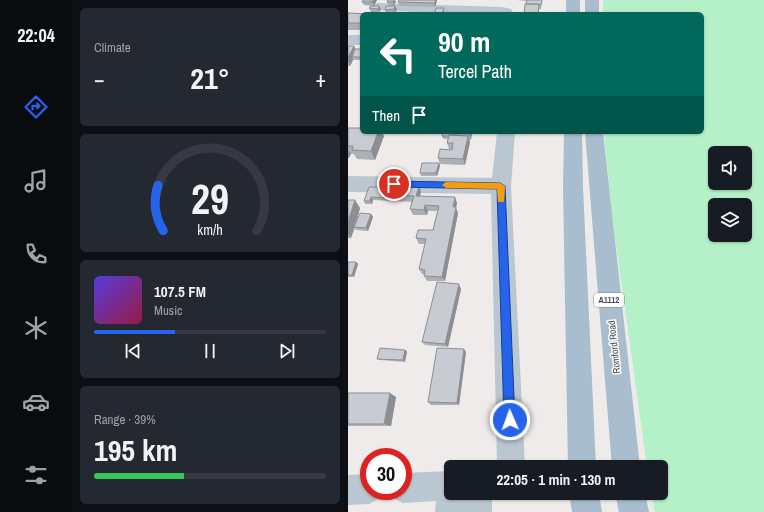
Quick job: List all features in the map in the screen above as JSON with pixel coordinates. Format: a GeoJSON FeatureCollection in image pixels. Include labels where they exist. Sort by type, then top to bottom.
{"type":"FeatureCollection","features":[{"type":"Feature","properties":{"kind":"main road"},"geometry":{"type":"LineString","coordinates":[[573,12],[574,0]]}},
{"type":"Feature","properties":{"kind":"main road"},"geometry":{"type":"LineString","coordinates":[[592,0],[592,12]]}},
{"type":"Feature","properties":{"kind":"main road"},"geometry":{"type":"LineString","coordinates":[[573,134],[573,187],[582,460]]}},
{"type":"Feature","properties":{"kind":"main road","name":"Romford Road"},"geometry":{"type":"LineString","coordinates":[[594,134],[625,460]]}},
{"type":"Feature","properties":{"kind":"main road"},"geometry":{"type":"LineString","coordinates":[[585,500],[587,512]]}},
{"type":"Feature","properties":{"kind":"main road"},"geometry":{"type":"LineString","coordinates":[[631,500],[634,512]]}},
{"type":"Feature","properties":{"kind":"street"},"geometry":{"type":"LineString","coordinates":[[378,7],[504,12]]}},
{"type":"Feature","properties":{"kind":"street"},"geometry":{"type":"LineString","coordinates":[[348,40],[360,40]]}},
{"type":"Feature","properties":{"kind":"street"},"geometry":{"type":"LineString","coordinates":[[506,134],[500,186],[511,460]]}},
{"type":"Feature","properties":{"kind":"street"},"geometry":{"type":"LineString","coordinates":[[348,184],[500,186]]}},
{"type":"Feature","properties":{"kind":"street"},"geometry":{"type":"LineString","coordinates":[[412,488],[444,486]]}},
{"type":"Feature","properties":{"kind":"street"},"geometry":{"type":"LineString","coordinates":[[348,490],[360,489]]}},
{"type":"Feature","properties":{"kind":"street"},"geometry":{"type":"LineString","coordinates":[[450,512],[451,500]]}},
{"type":"Feature","properties":{"kind":"street"},"geometry":{"type":"LineString","coordinates":[[477,500],[477,512]]}},
{"type":"Feature","properties":{"kind":"green space"},"geometry":{"type":"Polygon","coordinates":[[[603,0],[764,0],[764,512],[655,512],[652,500],[668,500],[668,460],[646,460],[612,216],[604,134],[704,134],[704,12],[603,12],[603,0]]]}},
{"type":"Feature","properties":{"kind":"building"},"geometry":{"type":"Polygon","coordinates":[[[363,0],[374,0],[372,2],[362,2],[363,0]]]}},
{"type":"Feature","properties":{"kind":"building"},"geometry":{"type":"Polygon","coordinates":[[[388,0],[394,0],[393,2],[387,2],[388,0]]]}},
{"type":"Feature","properties":{"kind":"building"},"geometry":{"type":"Polygon","coordinates":[[[399,0],[436,0],[434,3],[398,2],[399,0]]]}},
{"type":"Feature","properties":{"kind":"building"},"geometry":{"type":"Polygon","coordinates":[[[527,0],[542,0],[541,5],[539,5],[526,4],[527,0]]]}},
{"type":"Feature","properties":{"kind":"building"},"geometry":{"type":"Polygon","coordinates":[[[525,4],[539,4],[538,12],[524,12],[525,4]]]}},
{"type":"Feature","properties":{"kind":"building"},"geometry":{"type":"Polygon","coordinates":[[[371,6],[379,6],[378,9],[369,8],[371,6]]]}},
{"type":"Feature","properties":{"kind":"building"},"geometry":{"type":"Polygon","coordinates":[[[386,6],[395,6],[394,9],[385,10],[386,6]]]}},
{"type":"Feature","properties":{"kind":"building"},"geometry":{"type":"Polygon","coordinates":[[[436,8],[444,8],[443,12],[435,12],[436,8]]]}},
{"type":"Feature","properties":{"kind":"building"},"geometry":{"type":"Polygon","coordinates":[[[348,13],[360,14],[360,23],[348,23],[348,13]]]}},
{"type":"Feature","properties":{"kind":"building"},"geometry":{"type":"Polygon","coordinates":[[[348,46],[354,46],[348,58],[348,46]]]}},
{"type":"Feature","properties":{"kind":"building"},"geometry":{"type":"Polygon","coordinates":[[[355,49],[360,49],[360,57],[352,57],[355,49]]]}},
{"type":"Feature","properties":{"kind":"building"},"geometry":{"type":"Polygon","coordinates":[[[348,128],[360,128],[360,134],[377,134],[371,151],[352,150],[353,146],[348,146],[348,128]]]}},
{"type":"Feature","properties":{"kind":"building"},"geometry":{"type":"Polygon","coordinates":[[[442,134],[456,134],[449,136],[442,136],[442,134]]]}},
{"type":"Feature","properties":{"kind":"building"},"geometry":{"type":"Polygon","coordinates":[[[449,135],[468,136],[463,159],[438,158],[440,149],[452,150],[453,143],[447,143],[449,135]]]}},
{"type":"Feature","properties":{"kind":"building"},"geometry":{"type":"Polygon","coordinates":[[[422,163],[439,163],[436,173],[420,173],[422,163]]]}},
{"type":"Feature","properties":{"kind":"building"},"geometry":{"type":"Polygon","coordinates":[[[388,185],[419,186],[416,196],[455,197],[453,207],[456,207],[442,277],[424,276],[425,270],[419,269],[426,239],[416,238],[418,230],[433,230],[439,206],[425,205],[424,210],[410,209],[414,196],[385,195],[388,185]]]}},
{"type":"Feature","properties":{"kind":"building"},"geometry":{"type":"Polygon","coordinates":[[[369,187],[387,187],[385,195],[386,198],[371,197],[370,201],[364,201],[369,187]]]}},
{"type":"Feature","properties":{"kind":"building"},"geometry":{"type":"Polygon","coordinates":[[[348,200],[355,200],[348,222],[348,200]]]}},
{"type":"Feature","properties":{"kind":"building"},"geometry":{"type":"Polygon","coordinates":[[[360,213],[371,214],[366,228],[354,227],[360,213]]]}},
{"type":"Feature","properties":{"kind":"building"},"geometry":{"type":"Polygon","coordinates":[[[348,262],[356,262],[352,275],[348,275],[348,262]]]}},
{"type":"Feature","properties":{"kind":"building"},"geometry":{"type":"Polygon","coordinates":[[[437,282],[459,284],[445,344],[422,342],[437,282]]]}},
{"type":"Feature","properties":{"kind":"building"},"geometry":{"type":"Polygon","coordinates":[[[380,348],[405,350],[403,360],[377,359],[380,348]]]}},
{"type":"Feature","properties":{"kind":"building"},"geometry":{"type":"Polygon","coordinates":[[[437,348],[464,349],[457,403],[428,402],[437,348]]]}},
{"type":"Feature","properties":{"kind":"building"},"geometry":{"type":"Polygon","coordinates":[[[348,393],[390,393],[384,424],[348,424],[348,393]]]}},
{"type":"Feature","properties":{"kind":"slow traffic"},"geometry":{"type":"LineString","coordinates":[[446,185],[500,186],[501,200]]}},
{"type":"Feature","properties":{"kind":"route"},"geometry":{"type":"LineString","coordinates":[[394,184],[500,186],[510,420]]}}]}
